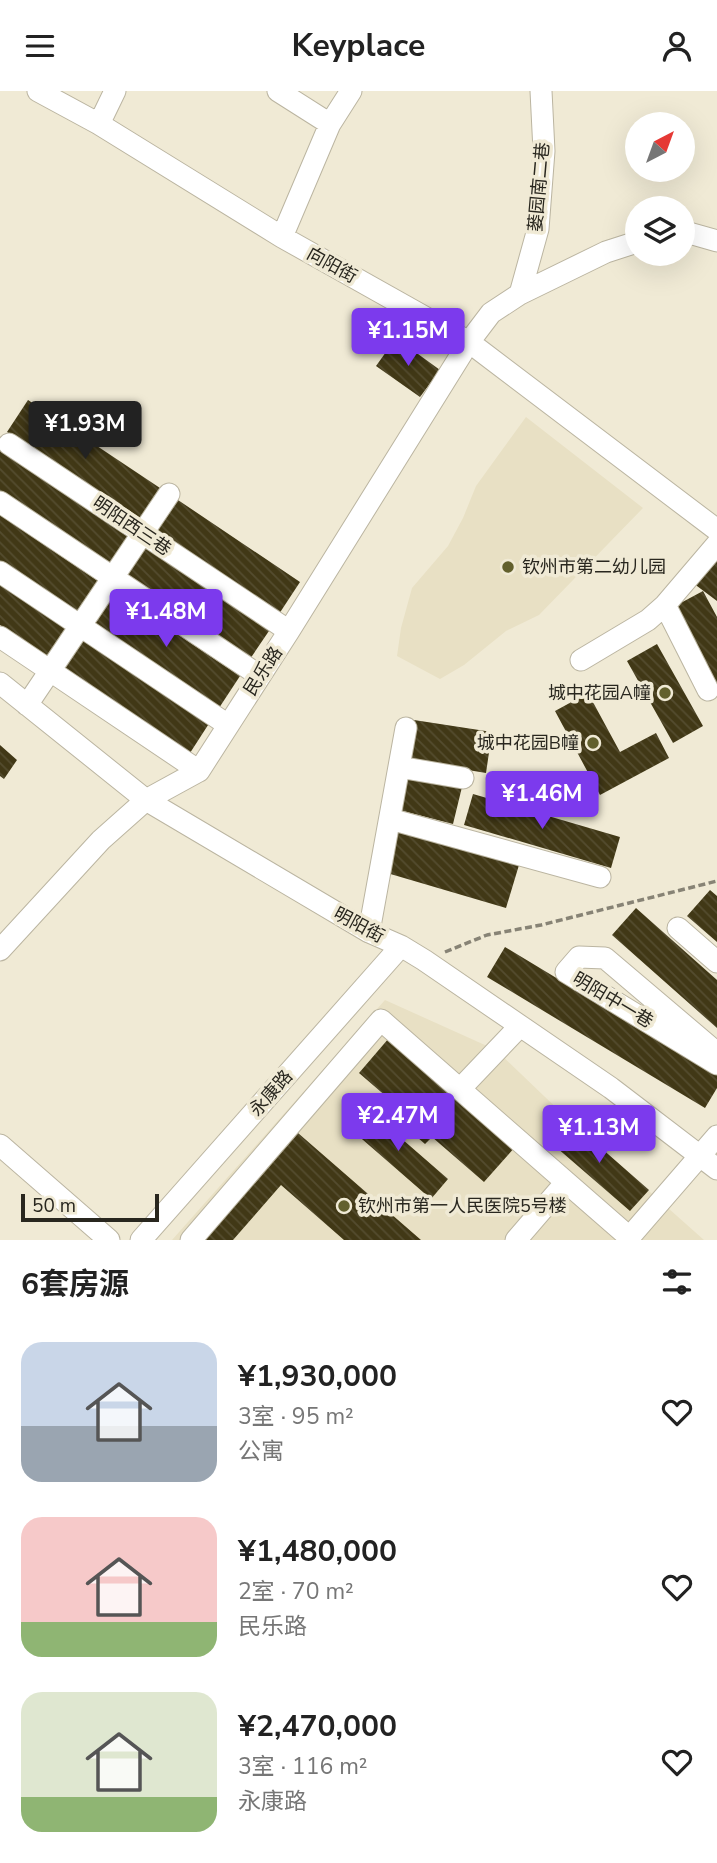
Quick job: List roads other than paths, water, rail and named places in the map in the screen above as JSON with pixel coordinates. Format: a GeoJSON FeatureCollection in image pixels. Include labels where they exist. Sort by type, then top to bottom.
{"type":"FeatureCollection","features":[{"type":"Feature","properties":{"kind":"street","name":"向阳街"},"geometry":{"type":"LineString","coordinates":[[38,91],[99,124],[282,237],[469,342],[717,530]]}},
{"type":"Feature","properties":{"kind":"street"},"geometry":{"type":"LineString","coordinates":[[99,124],[115,91]]}},
{"type":"Feature","properties":{"kind":"street"},"geometry":{"type":"LineString","coordinates":[[278,91],[330,124]]}},
{"type":"Feature","properties":{"kind":"street"},"geometry":{"type":"LineString","coordinates":[[282,237],[330,124],[351,91]]}},
{"type":"Feature","properties":{"kind":"street","name":"蒌园南二巷"},"geometry":{"type":"LineString","coordinates":[[520,294],[538,229],[544,151],[541,91]]}},
{"type":"Feature","properties":{"kind":"street"},"geometry":{"type":"LineString","coordinates":[[695,235],[717,241]]}},
{"type":"Feature","properties":{"kind":"street"},"geometry":{"type":"LineString","coordinates":[[469,342],[491,313],[520,294],[606,251],[625,245]]}},
{"type":"Feature","properties":{"kind":"street","name":"民乐路"},"geometry":{"type":"LineString","coordinates":[[0,950],[101,841],[146,800],[199,771],[469,342]]}},
{"type":"Feature","properties":{"kind":"street","name":"明阳西三巷"},"geometry":{"type":"LineString","coordinates":[[9,443],[289,631]]}},
{"type":"Feature","properties":{"kind":"street"},"geometry":{"type":"LineString","coordinates":[[27,705],[169,494]]}},
{"type":"Feature","properties":{"kind":"street"},"geometry":{"type":"LineString","coordinates":[[0,502],[260,676]]}},
{"type":"Feature","properties":{"kind":"street"},"geometry":{"type":"LineString","coordinates":[[581,660],[648,620],[665,605],[717,544]]}},
{"type":"Feature","properties":{"kind":"street"},"geometry":{"type":"LineString","coordinates":[[0,572],[228,725]]}},
{"type":"Feature","properties":{"kind":"street"},"geometry":{"type":"LineString","coordinates":[[665,605],[708,690]]}},
{"type":"Feature","properties":{"kind":"street"},"geometry":{"type":"LineString","coordinates":[[0,637],[199,771]]}},
{"type":"Feature","properties":{"kind":"street","name":"明阳街"},"geometry":{"type":"LineString","coordinates":[[0,683],[146,800],[369,932],[424,960],[611,1088],[717,1169]]}},
{"type":"Feature","properties":{"kind":"street"},"geometry":{"type":"LineString","coordinates":[[369,932],[406,728]]}},
{"type":"Feature","properties":{"kind":"street"},"geometry":{"type":"LineString","coordinates":[[399,767],[463,778]]}},
{"type":"Feature","properties":{"kind":"street"},"geometry":{"type":"LineString","coordinates":[[390,818],[600,877]]}},
{"type":"Feature","properties":{"kind":"street"},"geometry":{"type":"LineString","coordinates":[[678,927],[717,962]]}},
{"type":"Feature","properties":{"kind":"street","name":"永康路"},"geometry":{"type":"LineString","coordinates":[[141,1240],[401,946]]}},
{"type":"Feature","properties":{"kind":"street","name":"明阳中一巷"},"geometry":{"type":"LineString","coordinates":[[717,1053],[604,958],[579,957],[566,972],[717,1064]]}},
{"type":"Feature","properties":{"kind":"street"},"geometry":{"type":"LineString","coordinates":[[191,1240],[381,1020],[628,1238],[717,1136]]}},
{"type":"Feature","properties":{"kind":"street"},"geometry":{"type":"LineString","coordinates":[[460,1089],[520,1026]]}},
{"type":"Feature","properties":{"kind":"street"},"geometry":{"type":"LineString","coordinates":[[0,1145],[109,1240]]}},
{"type":"Feature","properties":{"kind":"street"},"geometry":{"type":"LineString","coordinates":[[516,1240],[566,1182]]}},
{"type":"Feature","properties":{"kind":"place","name":"钦州市第二幼儿园"},"geometry":{"type":"Point","coordinates":[508,567]}},
{"type":"Feature","properties":{"kind":"place","name":"城中花园A幢"},"geometry":{"type":"Point","coordinates":[665,693]}},
{"type":"Feature","properties":{"kind":"place","name":"城中花园B幢"},"geometry":{"type":"Point","coordinates":[593,743]}},
{"type":"Feature","properties":{"kind":"place","name":"钦州市第一人民医院5号楼"},"geometry":{"type":"Point","coordinates":[344,1206]}}]}
